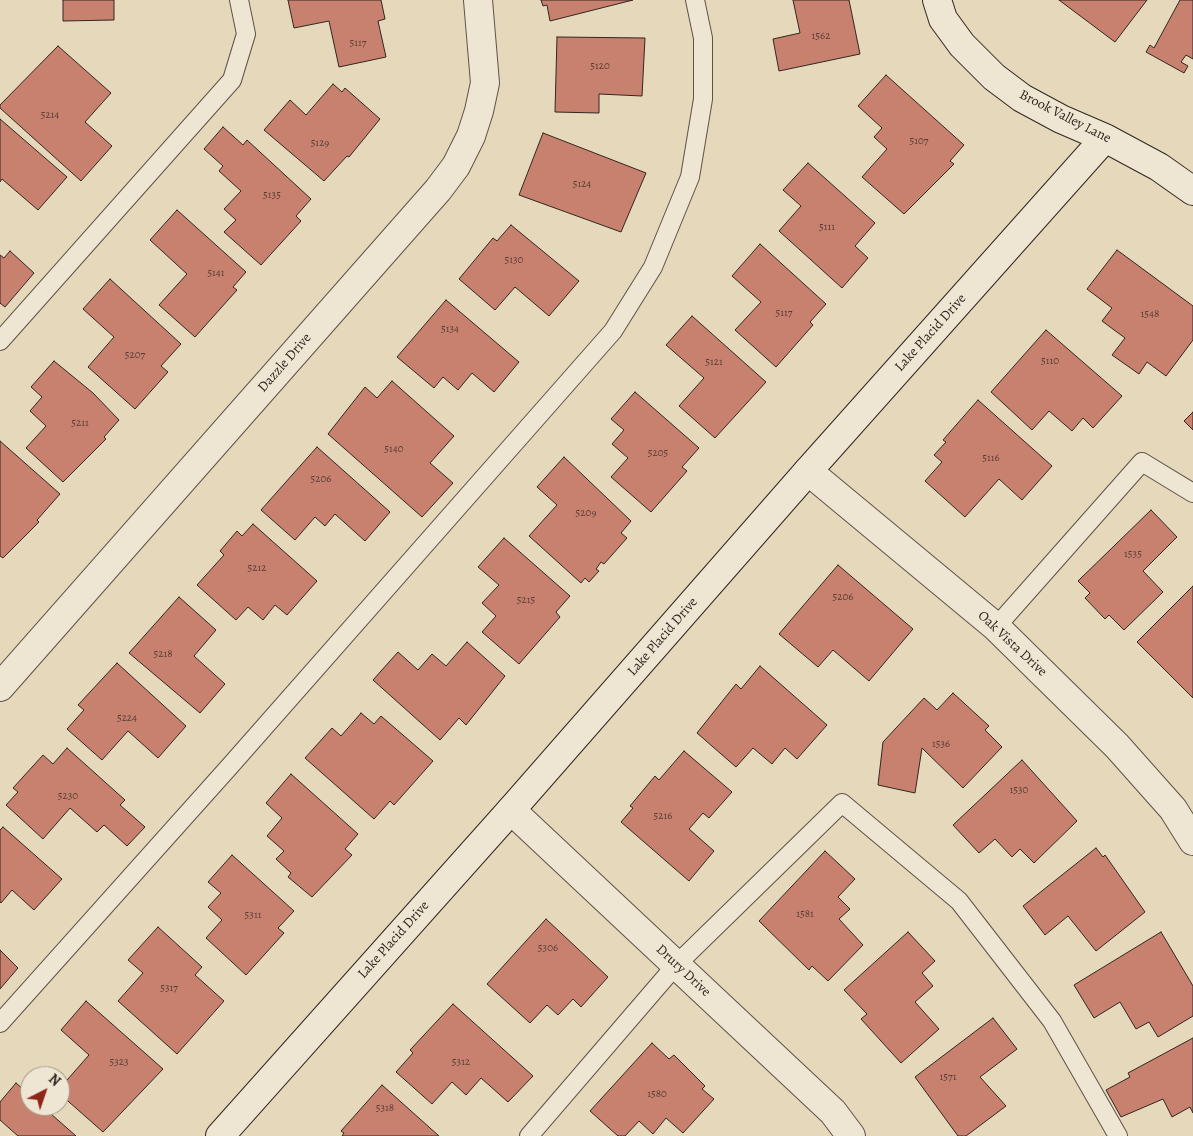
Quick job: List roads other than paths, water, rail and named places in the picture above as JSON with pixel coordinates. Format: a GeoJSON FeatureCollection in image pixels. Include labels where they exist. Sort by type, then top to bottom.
{"type":"FeatureCollection","features":[{"type":"Feature","properties":{"kind":"street","name":"Dazzle Drive"},"geometry":{"type":"LineString","coordinates":[[0,687],[438,190],[456,166],[471,136],[485,83],[478,0]]}},
{"type":"Feature","properties":{"kind":"street","name":"Brook Valley Lane"},"geometry":{"type":"LineString","coordinates":[[937,0],[943,19],[962,45],[994,77],[1030,102],[1061,119],[1105,138],[1159,166],[1193,191]]}},
{"type":"Feature","properties":{"kind":"street","name":"Lake Placid Drive"},"geometry":{"type":"LineString","coordinates":[[220,1136],[1105,138]]}},
{"type":"Feature","properties":{"kind":"street","name":"Oak Vista Drive"},"geometry":{"type":"LineString","coordinates":[[808,471],[996,627],[1117,746],[1173,809],[1193,841]]}},
{"type":"Feature","properties":{"kind":"street","name":"Drury Drive"},"geometry":{"type":"LineString","coordinates":[[511,810],[833,1112],[851,1136]]}},
{"type":"Feature","properties":{"kind":"lane"},"geometry":{"type":"LineString","coordinates":[[0,341],[232,80],[246,34],[239,0]]}},
{"type":"Feature","properties":{"kind":"lane"},"geometry":{"type":"LineString","coordinates":[[0,1023],[237,758],[613,331],[653,267],[690,177],[703,99],[703,38],[695,0]]}},
{"type":"Feature","properties":{"kind":"lane"},"geometry":{"type":"LineString","coordinates":[[996,627],[1142,462],[1193,493]]}},
{"type":"Feature","properties":{"kind":"lane"},"geometry":{"type":"LineString","coordinates":[[529,1136],[676,965],[842,803],[959,901],[1052,1021],[1118,1136]]}}]}
